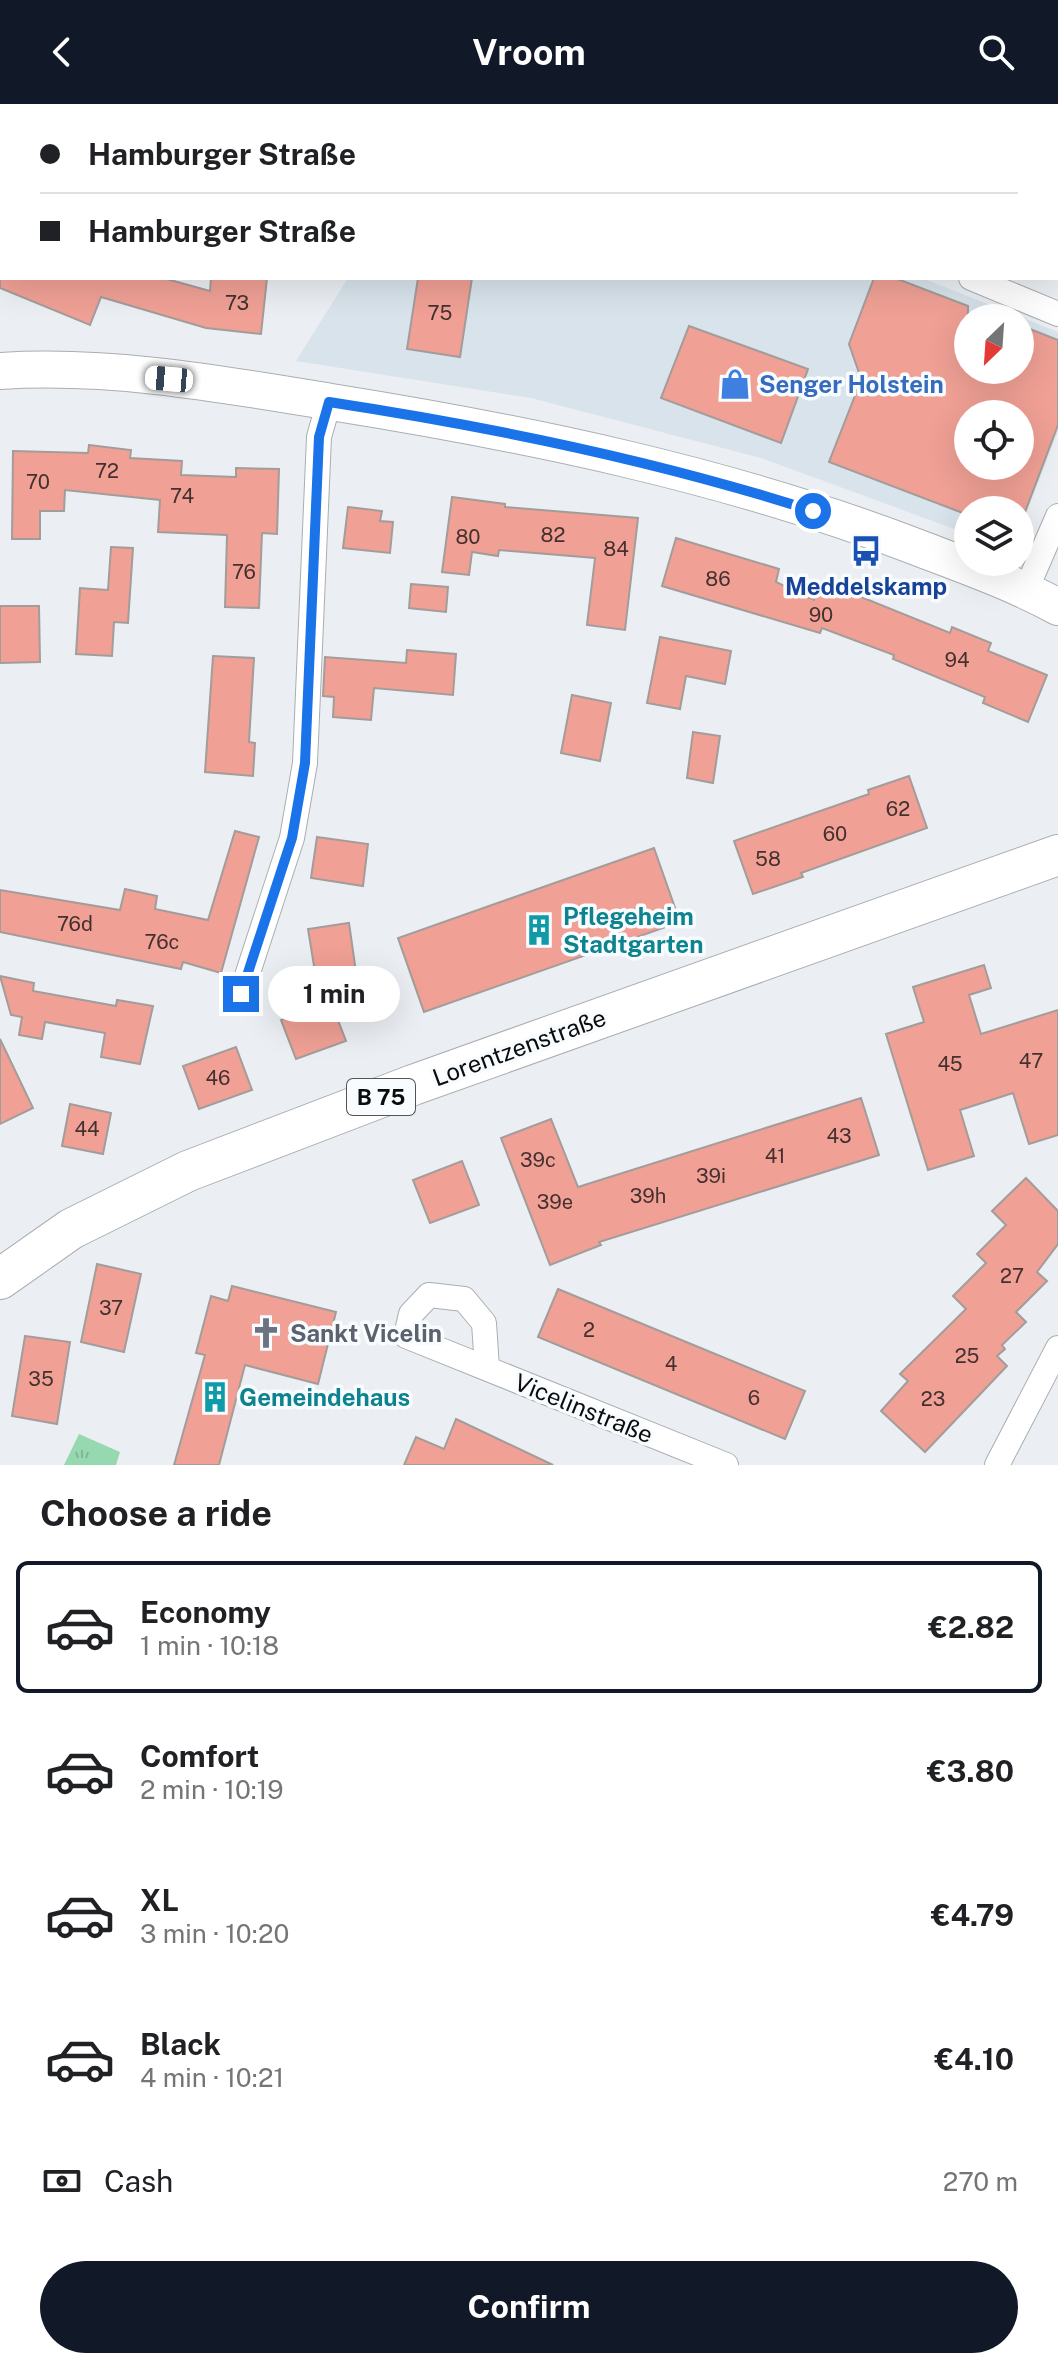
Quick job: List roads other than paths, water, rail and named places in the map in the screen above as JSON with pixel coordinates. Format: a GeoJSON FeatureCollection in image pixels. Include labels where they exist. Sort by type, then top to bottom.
{"type":"FeatureCollection","features":[{"type":"Feature","properties":{"kind":"main road","name":"Lorentzenstraße"},"geometry":{"type":"LineString","coordinates":[[0,1279],[71,1229],[188,1171],[413,1085],[1058,855]]}},
{"type":"Feature","properties":{"kind":"street"},"geometry":{"type":"LineString","coordinates":[[976,280],[1058,314]]}},
{"type":"Feature","properties":{"kind":"street"},"geometry":{"type":"LineString","coordinates":[[0,371],[68,369],[215,383],[600,451],[742,487],[873,531],[1026,590],[1058,607]]}},
{"type":"Feature","properties":{"kind":"street"},"geometry":{"type":"LineString","coordinates":[[241,994],[292,838],[305,763],[319,437],[329,402]]}},
{"type":"Feature","properties":{"kind":"street"},"geometry":{"type":"LineString","coordinates":[[1026,590],[1058,516]]}},
{"type":"Feature","properties":{"kind":"street"},"geometry":{"type":"LineString","coordinates":[[997,1465],[1058,1348]]}},
{"type":"Feature","properties":{"kind":"street","name":"Vicelinstraße"},"geometry":{"type":"LineString","coordinates":[[487,1368],[726,1465]]}},
{"type":"Feature","properties":{"kind":"place","name":"Senger Holstein"},"geometry":{"type":"Point","coordinates":[735,384]}},
{"type":"Feature","properties":{"kind":"place","name":"Meddelskamp"},"geometry":{"type":"Point","coordinates":[866,551]}},
{"type":"Feature","properties":{"kind":"place","name":"Pflegeheim Stadtgarten"},"geometry":{"type":"Point","coordinates":[539,930]}},
{"type":"Feature","properties":{"kind":"place","name":"Sankt Vicelin"},"geometry":{"type":"Point","coordinates":[266,1333]}},
{"type":"Feature","properties":{"kind":"place","name":"Gemeindehaus"},"geometry":{"type":"Point","coordinates":[215,1397]}}]}
